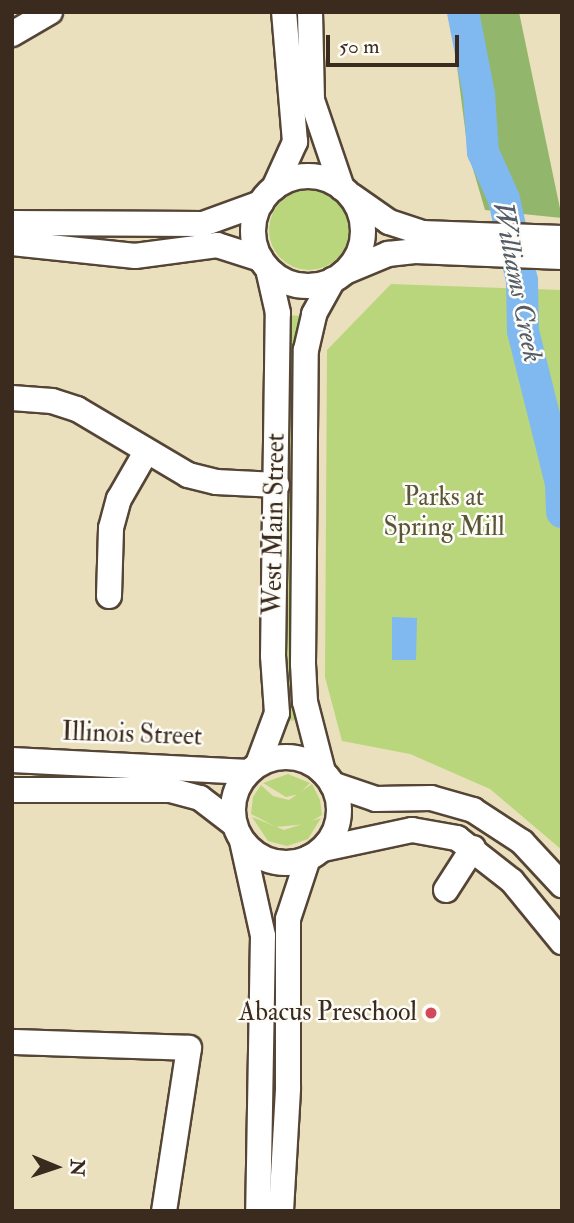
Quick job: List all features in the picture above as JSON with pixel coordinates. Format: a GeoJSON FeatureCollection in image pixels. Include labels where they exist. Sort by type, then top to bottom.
{"type":"FeatureCollection","features":[{"type":"Feature","properties":{"kind":"street"},"geometry":{"type":"LineString","coordinates":[[12,34],[50,12]]}},
{"type":"Feature","properties":{"kind":"street"},"geometry":{"type":"LineString","coordinates":[[264,264],[253,237],[268,196],[295,142],[284,12]]}},
{"type":"Feature","properties":{"kind":"street"},"geometry":{"type":"LineString","coordinates":[[310,12],[309,69],[315,117],[344,190],[356,204],[363,233],[354,261],[339,276]]}},
{"type":"Feature","properties":{"kind":"street"},"geometry":{"type":"LineString","coordinates":[[12,223],[203,224],[308,177],[344,190],[403,229],[481,245]]}},
{"type":"Feature","properties":{"kind":"street"},"geometry":{"type":"LineString","coordinates":[[12,243],[135,256],[217,244],[264,264],[284,281],[304,286],[339,276],[394,253],[481,245],[558,248]]}},
{"type":"Feature","properties":{"kind":"street","name":"West Main Street"},"geometry":{"type":"LineString","coordinates":[[253,768],[277,713],[273,673],[278,313],[264,264]]}},
{"type":"Feature","properties":{"kind":"street","name":"West Main Street"},"geometry":{"type":"LineString","coordinates":[[328,778],[305,702],[303,664],[306,350],[314,314],[339,276]]}},
{"type":"Feature","properties":{"kind":"street"},"geometry":{"type":"LineString","coordinates":[[12,398],[52,401],[78,409],[188,475],[276,485]]}},
{"type":"Feature","properties":{"kind":"street"},"geometry":{"type":"LineString","coordinates":[[109,596],[111,528],[119,499],[146,452]]}},
{"type":"Feature","properties":{"kind":"street"},"geometry":{"type":"LineString","coordinates":[[258,1211],[264,950],[257,897],[238,832],[234,796],[253,768],[292,757],[328,778],[376,799],[431,799],[474,810],[522,842],[562,885]]}},
{"type":"Feature","properties":{"kind":"street","name":"Illinois Street"},"geometry":{"type":"LineString","coordinates":[[12,760],[253,768]]}},
{"type":"Feature","properties":{"kind":"street"},"geometry":{"type":"LineString","coordinates":[[281,1211],[288,1088],[289,907],[316,853],[338,817],[328,778]]}},
{"type":"Feature","properties":{"kind":"street","name":"Illinois Street"},"geometry":{"type":"LineString","coordinates":[[12,790],[170,790],[200,798],[238,832]]}},
{"type":"Feature","properties":{"kind":"street"},"geometry":{"type":"LineString","coordinates":[[238,832],[276,862],[412,830],[440,832],[473,848],[512,881],[562,942]]}},
{"type":"Feature","properties":{"kind":"street"},"geometry":{"type":"LineString","coordinates":[[446,890],[473,848]]}},
{"type":"Feature","properties":{"kind":"street"},"geometry":{"type":"LineString","coordinates":[[12,1042],[189,1048],[164,1211]]}},
{"type":"Feature","properties":{"kind":"green space"},"geometry":{"type":"Polygon","coordinates":[[[450,12],[519,12],[562,218],[485,210],[468,152],[450,12]]]}},
{"type":"Feature","properties":{"kind":"green space"},"geometry":{"type":"Polygon","coordinates":[[[301,190],[317,190],[331,196],[343,208],[349,222],[349,238],[343,252],[331,264],[317,270],[301,270],[287,264],[275,252],[269,238],[269,222],[275,208],[287,196],[301,190]]]}},
{"type":"Feature","properties":{"kind":"green space","name":"Parks at Spring Mill"},"geometry":{"type":"Polygon","coordinates":[[[391,284],[562,290],[562,850],[490,789],[410,754],[342,741],[325,677],[327,350],[391,284]]]}},
{"type":"Feature","properties":{"kind":"green space"},"geometry":{"type":"Polygon","coordinates":[[[286,315],[301,316],[295,342],[296,720],[291,721],[285,679],[286,315]]]}},
{"type":"Feature","properties":{"kind":"green space"},"geometry":{"type":"Polygon","coordinates":[[[288,774],[310,783],[299,794],[286,797],[263,783],[288,774]]]}},
{"type":"Feature","properties":{"kind":"green space"},"geometry":{"type":"Polygon","coordinates":[[[312,784],[320,800],[322,815],[307,824],[276,827],[251,814],[253,797],[261,785],[273,796],[289,800],[312,784]]]}},
{"type":"Feature","properties":{"kind":"green space"},"geometry":{"type":"Polygon","coordinates":[[[252,817],[284,830],[321,818],[308,839],[287,846],[268,841],[252,817]]]}},
{"type":"Feature","properties":{"kind":"water"},"geometry":{"type":"Polygon","coordinates":[[[392,617],[417,618],[416,660],[392,660],[392,617]]]}},
{"type":"Feature","properties":{"kind":"waterway","name":"Williams Creek"},"geometry":{"type":"LineString","coordinates":[[463,12],[479,94],[483,152],[504,199],[522,281],[523,331],[561,483],[562,512]]}},
{"type":"Feature","properties":{"kind":"place","name":"Abacus Preschool"},"geometry":{"type":"Point","coordinates":[431,1013]}}]}
